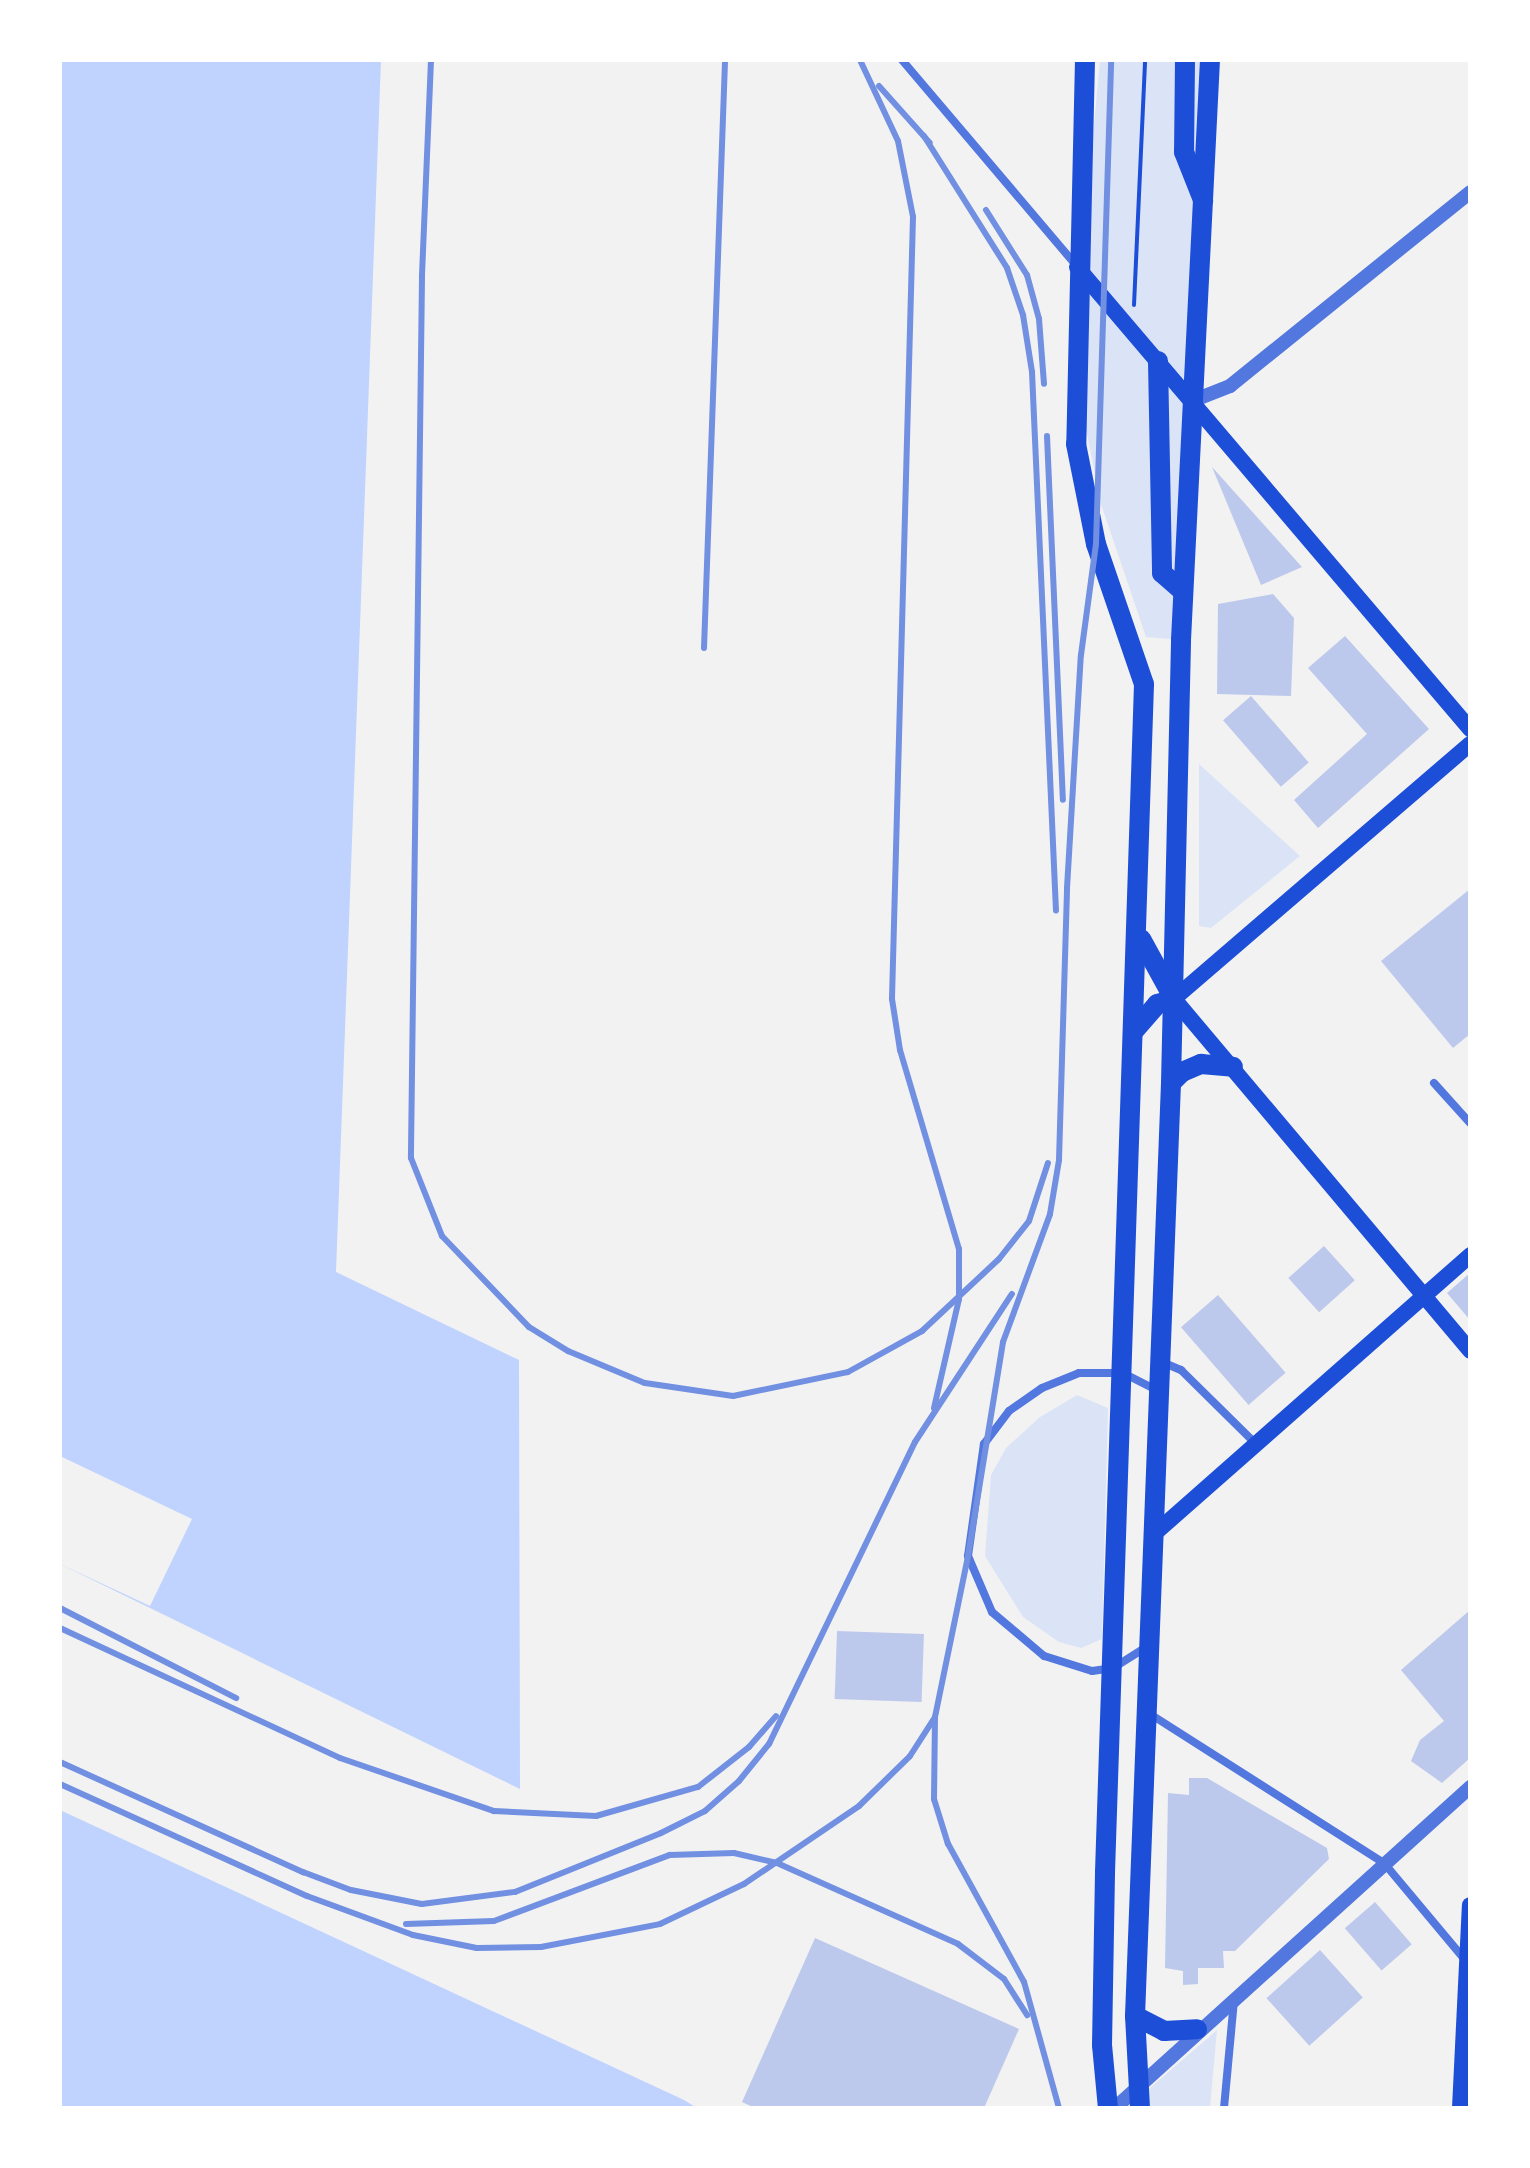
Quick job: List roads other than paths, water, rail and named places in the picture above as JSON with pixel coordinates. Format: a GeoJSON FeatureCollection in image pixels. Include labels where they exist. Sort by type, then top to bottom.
{"type":"FeatureCollection","features":[{"type":"Feature","properties":{"kind":"highway"},"geometry":{"type":"LineString","coordinates":[[1085,60],[1077,267],[1076,444],[1096,544],[1144,684],[1102,2045],[1108,2108]]}},
{"type":"Feature","properties":{"kind":"highway"},"geometry":{"type":"LineString","coordinates":[[1185,60],[1184,152],[1206,207]]}},
{"type":"Feature","properties":{"kind":"highway"},"geometry":{"type":"LineString","coordinates":[[1140,2108],[1136,2087],[1135,2016],[1150,1714],[1162,1362],[1183,591],[1206,207],[1210,60]]}},
{"type":"Feature","properties":{"kind":"highway"},"geometry":{"type":"LineString","coordinates":[[1158,361],[1162,573],[1183,591]]}},
{"type":"Feature","properties":{"kind":"highway"},"geometry":{"type":"LineString","coordinates":[[1137,927],[1152,967],[1174,999]]}},
{"type":"Feature","properties":{"kind":"highway"},"geometry":{"type":"LineString","coordinates":[[1133,1032],[1157,1004],[1174,999]]}},
{"type":"Feature","properties":{"kind":"highway"},"geometry":{"type":"LineString","coordinates":[[1171,1083],[1182,1072],[1201,1064],[1233,1067]]}},
{"type":"Feature","properties":{"kind":"highway"},"geometry":{"type":"LineString","coordinates":[[1135,2016],[1164,2031],[1197,2029]]}},
{"type":"Feature","properties":{"kind":"main road"},"geometry":{"type":"LineString","coordinates":[[1077,267],[1470,729]]}},
{"type":"Feature","properties":{"kind":"main road"},"geometry":{"type":"LineString","coordinates":[[1470,744],[1174,999],[1470,1351]]}},
{"type":"Feature","properties":{"kind":"main road"},"geometry":{"type":"LineString","coordinates":[[1154,1534],[1254,1442],[1470,1255]]}},
{"type":"Feature","properties":{"kind":"main road"},"geometry":{"type":"LineString","coordinates":[[1460,2108],[1470,1905]]}},
{"type":"Feature","properties":{"kind":"street"},"geometry":{"type":"LineString","coordinates":[[902,60],[1077,267]]}},
{"type":"Feature","properties":{"kind":"street"},"geometry":{"type":"LineString","coordinates":[[1192,401],[1230,386],[1470,192]]}},
{"type":"Feature","properties":{"kind":"street"},"geometry":{"type":"LineString","coordinates":[[1434,1083],[1470,1123]]}},
{"type":"Feature","properties":{"kind":"street"},"geometry":{"type":"LineString","coordinates":[[1162,1362],[1181,1370],[1254,1442]]}},
{"type":"Feature","properties":{"kind":"street"},"geometry":{"type":"LineString","coordinates":[[1152,1644],[1113,1668],[1068,1666],[1025,1643],[992,1612],[968,1556],[984,1444],[997,1423],[1026,1398],[1061,1378],[1123,1373],[1160,1393]]}},
{"type":"Feature","properties":{"kind":"street"},"geometry":{"type":"LineString","coordinates":[[1150,1714],[1384,1863],[1465,1960]]}},
{"type":"Feature","properties":{"kind":"street"},"geometry":{"type":"LineString","coordinates":[[1115,2108],[1197,2029],[1470,1787]]}},
{"type":"Feature","properties":{"kind":"street"},"geometry":{"type":"LineString","coordinates":[[1224,2108],[1234,1997]]}},
{"type":"Feature","properties":{"kind":"water"},"geometry":{"type":"Polygon","coordinates":[[[60,60],[381,60],[336,1272],[519,1360],[520,1789],[60,1564],[60,60]]]}},
{"type":"Feature","properties":{"kind":"water"},"geometry":{"type":"Polygon","coordinates":[[[60,1810],[684,2100],[697,2108],[60,2108],[60,1810]]]}},
{"type":"Feature","properties":{"kind":"railway"},"geometry":{"type":"LineString","coordinates":[[431,60],[422,277],[411,1158],[442,1236],[529,1327],[568,1351],[645,1383],[733,1396],[848,1372],[922,1331],[999,1259],[1029,1221],[1048,1163]]}},
{"type":"Feature","properties":{"kind":"railway"},"geometry":{"type":"LineString","coordinates":[[704,648],[725,60]]}},
{"type":"Feature","properties":{"kind":"railway"},"geometry":{"type":"LineString","coordinates":[[860,60],[898,141],[913,217],[892,999],[900,1050],[959,1249],[959,1299],[934,1408]]}},
{"type":"Feature","properties":{"kind":"railway"},"geometry":{"type":"LineString","coordinates":[[1059,2108],[1024,1982],[948,1844],[934,1799],[935,1717],[968,1556],[1003,1342],[1050,1214],[1059,1160],[1067,888],[1081,655],[1096,544],[1111,60]]}},
{"type":"Feature","properties":{"kind":"railway"},"geometry":{"type":"LineString","coordinates":[[879,86],[930,143]]}},
{"type":"Feature","properties":{"kind":"railway"},"geometry":{"type":"LineString","coordinates":[[924,136],[1007,268],[1023,315],[1032,372],[1056,910]]}},
{"type":"Feature","properties":{"kind":"railway"},"geometry":{"type":"LineString","coordinates":[[986,210],[1027,275],[1039,319],[1044,384]]}},
{"type":"Feature","properties":{"kind":"railway"},"geometry":{"type":"LineString","coordinates":[[1047,436],[1063,800]]}},
{"type":"Feature","properties":{"kind":"railway"},"geometry":{"type":"LineString","coordinates":[[60,1762],[303,1872],[351,1890],[422,1904],[515,1892],[661,1833],[705,1811],[739,1781],[769,1744],[915,1442],[1012,1294]]}},
{"type":"Feature","properties":{"kind":"railway"},"geometry":{"type":"LineString","coordinates":[[60,1608],[236,1698]]}},
{"type":"Feature","properties":{"kind":"railway"},"geometry":{"type":"LineString","coordinates":[[60,1628],[340,1758],[494,1811],[596,1816],[698,1787],[749,1747],[776,1716]]}},
{"type":"Feature","properties":{"kind":"railway"},"geometry":{"type":"LineString","coordinates":[[60,1784],[307,1896],[413,1935],[477,1948],[541,1947],[660,1924],[744,1884],[859,1806],[910,1756],[935,1717]]}},
{"type":"Feature","properties":{"kind":"railway"},"geometry":{"type":"LineString","coordinates":[[406,1924],[494,1921],[670,1855],[734,1853],[777,1863],[958,1944],[1004,1979],[1027,2015]]}}]}
